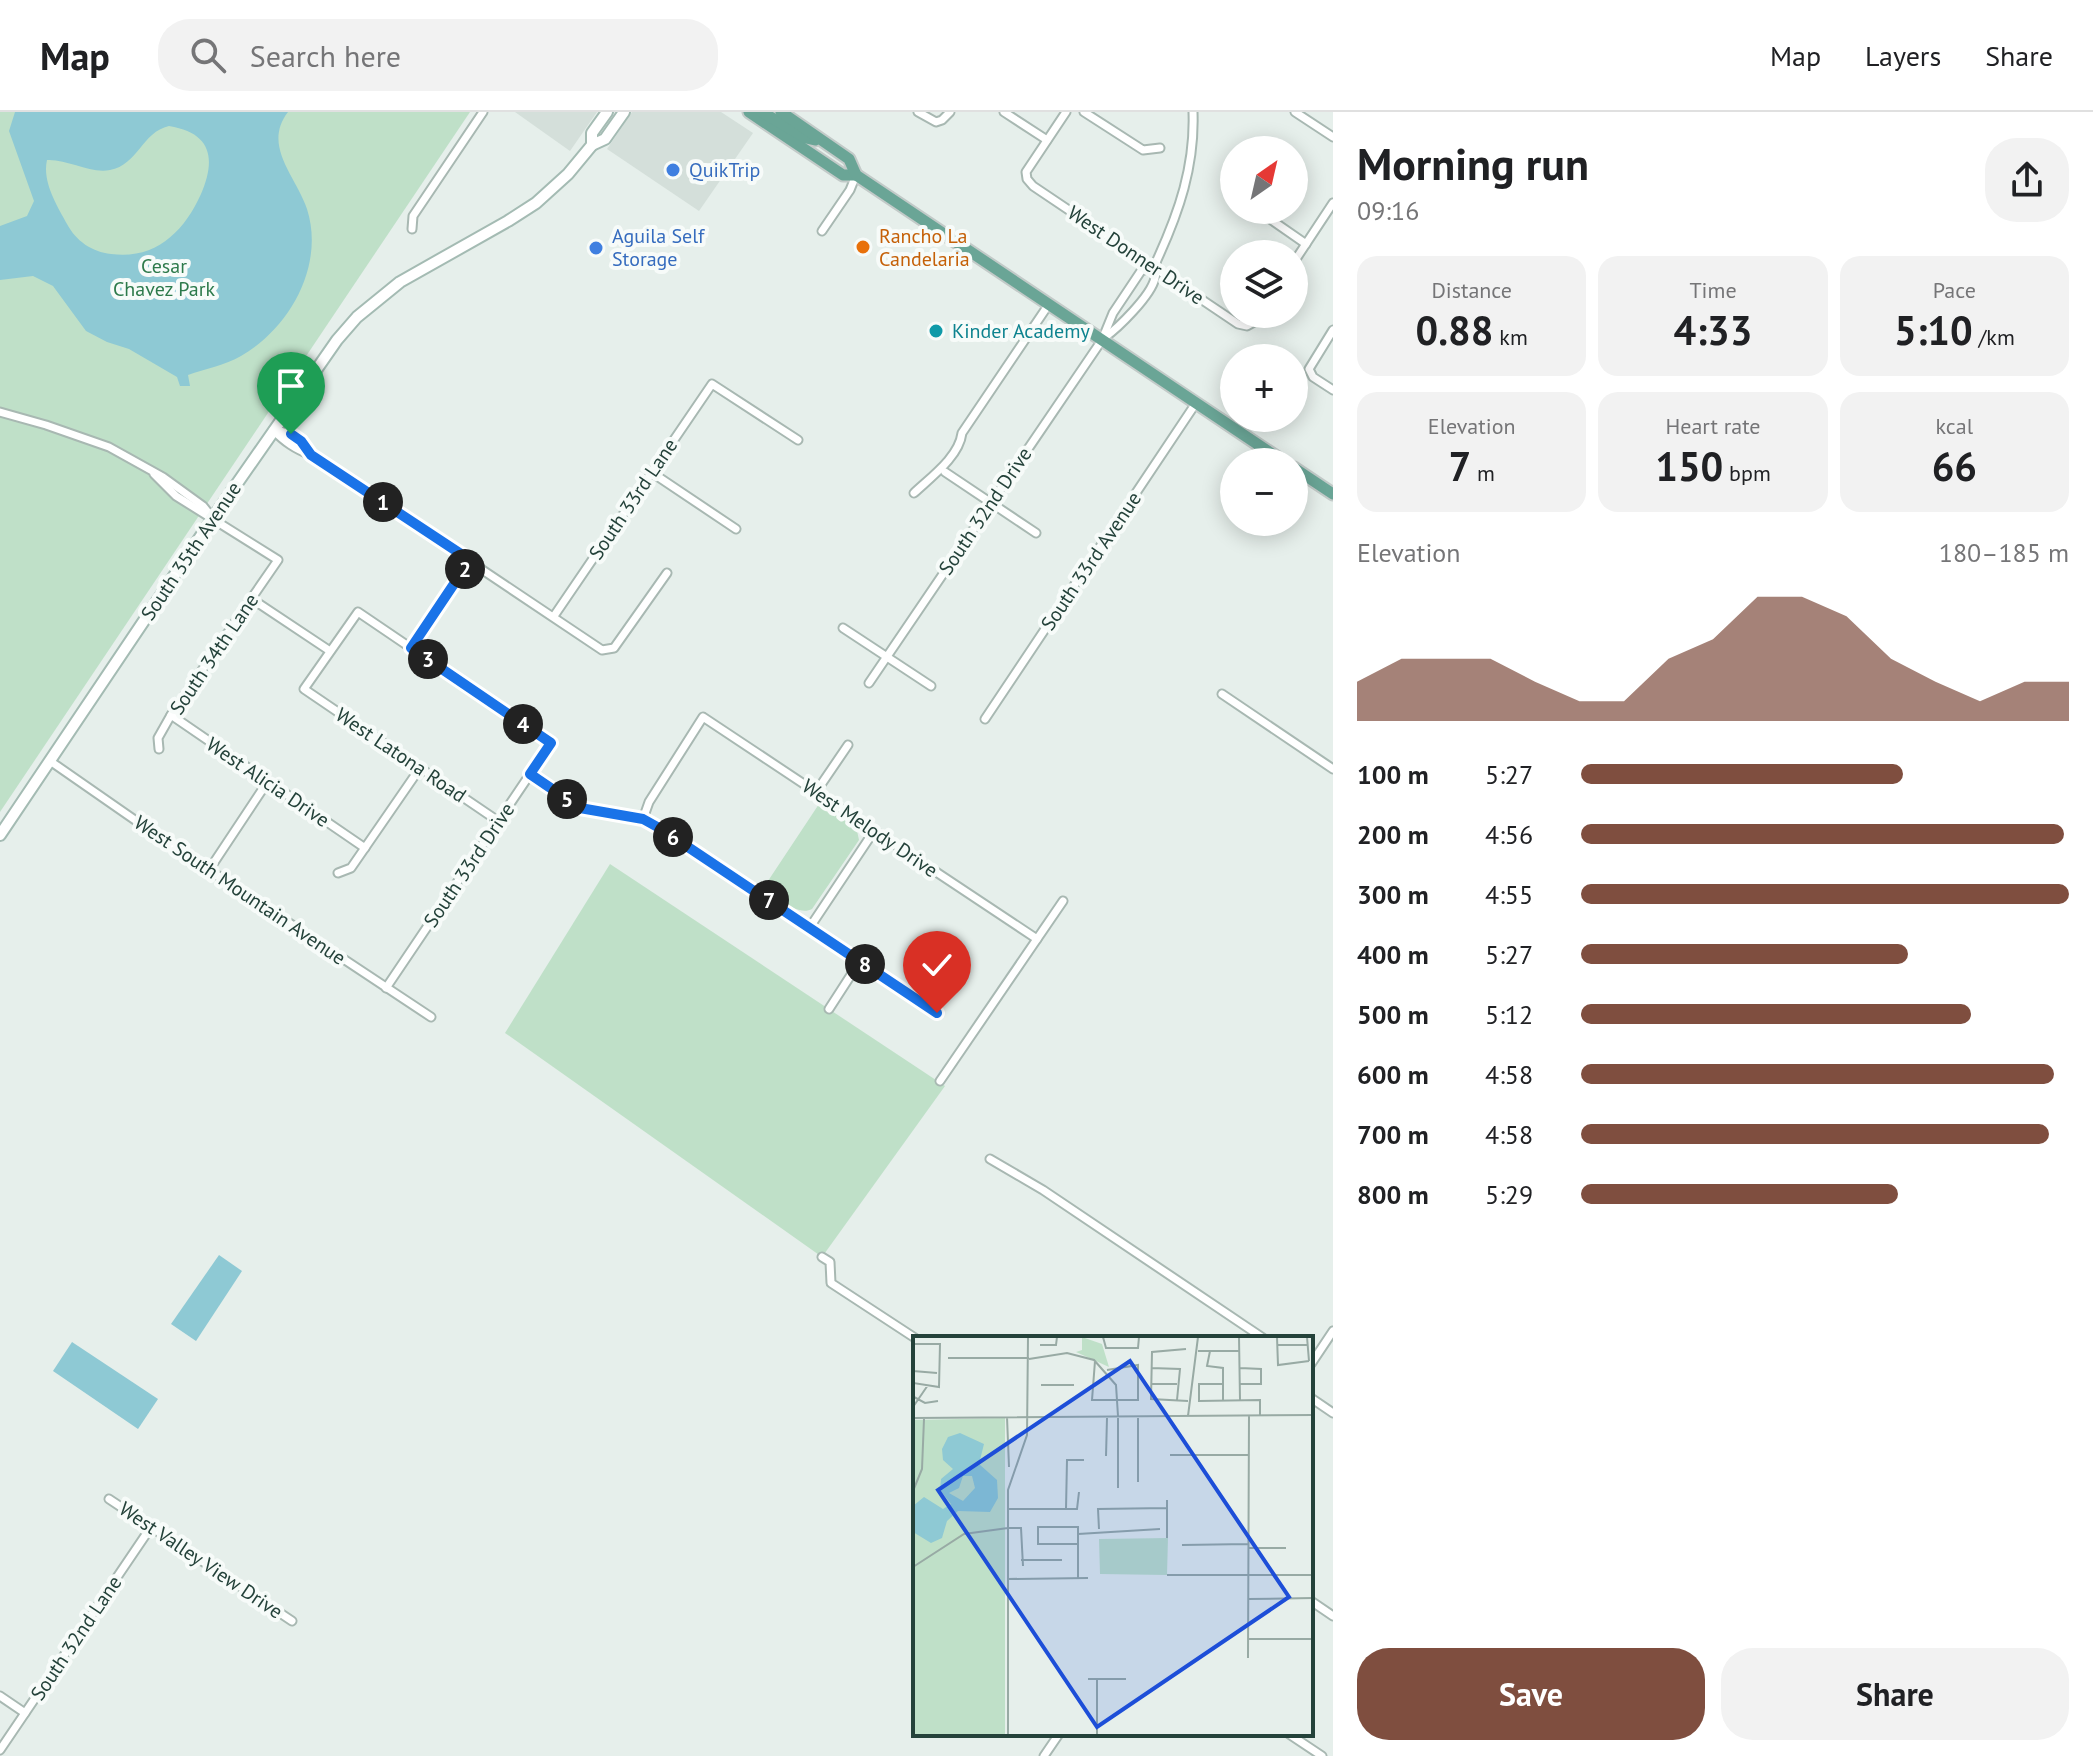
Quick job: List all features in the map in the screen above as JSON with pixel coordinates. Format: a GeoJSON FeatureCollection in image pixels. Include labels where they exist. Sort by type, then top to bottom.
{"type":"FeatureCollection","features":[{"type":"Feature","properties":{"kind":"main road","name":"South 35th Avenue"},"geometry":{"type":"LineString","coordinates":[[592,145],[592,133],[607,112]]}},
{"type":"Feature","properties":{"kind":"main road","name":"South 35th Avenue"},"geometry":{"type":"LineString","coordinates":[[0,835],[337,340],[357,317],[400,282],[536,203],[568,174],[592,145],[605,139],[624,112]]}},
{"type":"Feature","properties":{"kind":"main road"},"geometry":{"type":"LineString","coordinates":[[754,112],[806,138],[827,143]]}},
{"type":"Feature","properties":{"kind":"main road"},"geometry":{"type":"LineString","coordinates":[[754,112],[843,175],[856,175]]}},
{"type":"Feature","properties":{"kind":"main road"},"geometry":{"type":"LineString","coordinates":[[781,112],[849,159],[856,175],[1263,448]]}},
{"type":"Feature","properties":{"kind":"main road"},"geometry":{"type":"LineString","coordinates":[[1308,477],[1333,494]]}},
{"type":"Feature","properties":{"kind":"street"},"geometry":{"type":"LineString","coordinates":[[412,229],[413,216],[483,112]]}},
{"type":"Feature","properties":{"kind":"street"},"geometry":{"type":"LineString","coordinates":[[918,112],[930,120],[942,120],[950,112]]}},
{"type":"Feature","properties":{"kind":"street"},"geometry":{"type":"LineString","coordinates":[[1004,112],[1047,140],[1066,112]]}},
{"type":"Feature","properties":{"kind":"street"},"geometry":{"type":"LineString","coordinates":[[1084,112],[1143,150],[1160,148]]}},
{"type":"Feature","properties":{"kind":"street"},"geometry":{"type":"LineString","coordinates":[[1102,340],[1126,322],[1155,279],[1154,267],[1187,185],[1193,112]]}},
{"type":"Feature","properties":{"kind":"street"},"geometry":{"type":"LineString","coordinates":[[1295,112],[1333,137]]}},
{"type":"Feature","properties":{"kind":"street","name":"West Donner Drive"},"geometry":{"type":"LineString","coordinates":[[1047,140],[1026,172],[1033,186],[1220,312]]}},
{"type":"Feature","properties":{"kind":"street"},"geometry":{"type":"LineString","coordinates":[[822,231],[850,190],[856,175]]}},
{"type":"Feature","properties":{"kind":"street"},"geometry":{"type":"LineString","coordinates":[[1308,241],[1333,203]]}},
{"type":"Feature","properties":{"kind":"street"},"geometry":{"type":"LineString","coordinates":[[1277,224],[1300,240]]}},
{"type":"Feature","properties":{"kind":"street"},"geometry":{"type":"LineString","coordinates":[[1102,340],[1113,313],[1141,271],[1154,267]]}},
{"type":"Feature","properties":{"kind":"street"},"geometry":{"type":"LineString","coordinates":[[1129,290],[1142,298]]}},
{"type":"Feature","properties":{"kind":"street"},"geometry":{"type":"LineString","coordinates":[[914,493],[950,456],[962,433],[1049,304]]}},
{"type":"Feature","properties":{"kind":"street"},"geometry":{"type":"LineString","coordinates":[[1333,330],[1309,369],[1313,377],[1333,390]]}},
{"type":"Feature","properties":{"kind":"street","name":"South 32nd Drive"},"geometry":{"type":"LineString","coordinates":[[869,683],[1102,340]]}},
{"type":"Feature","properties":{"kind":"street","name":"South 33rd Lane"},"geometry":{"type":"LineString","coordinates":[[554,616],[712,384],[798,440]]}},
{"type":"Feature","properties":{"kind":"street","name":"South 33rd Avenue"},"geometry":{"type":"LineString","coordinates":[[985,719],[1196,403]]}},
{"type":"Feature","properties":{"kind":"street"},"geometry":{"type":"LineString","coordinates":[[0,412],[109,447],[154,474],[176,496],[213,518]]}},
{"type":"Feature","properties":{"kind":"street"},"geometry":{"type":"LineString","coordinates":[[273,430],[291,434],[301,441],[311,455],[602,650],[614,648],[667,573]]}},
{"type":"Feature","properties":{"kind":"street"},"geometry":{"type":"LineString","coordinates":[[651,472],[736,529]]}},
{"type":"Feature","properties":{"kind":"street"},"geometry":{"type":"LineString","coordinates":[[945,472],[1036,533]]}},
{"type":"Feature","properties":{"kind":"street","name":"South 34th Lane"},"geometry":{"type":"LineString","coordinates":[[159,749],[158,738],[171,715],[278,560],[213,518]]}},
{"type":"Feature","properties":{"kind":"street"},"geometry":{"type":"LineString","coordinates":[[252,599],[330,651],[358,612],[411,648],[470,560]]}},
{"type":"Feature","properties":{"kind":"street"},"geometry":{"type":"LineString","coordinates":[[843,628],[931,686]]}},
{"type":"Feature","properties":{"kind":"street","name":"South 33rd Drive"},"geometry":{"type":"LineString","coordinates":[[386,988],[551,743],[411,648]]}},
{"type":"Feature","properties":{"kind":"street","name":"West Latona Road"},"geometry":{"type":"LineString","coordinates":[[330,651],[304,689],[498,821]]}},
{"type":"Feature","properties":{"kind":"street"},"geometry":{"type":"LineString","coordinates":[[1222,694],[1333,769]]}},
{"type":"Feature","properties":{"kind":"street","name":"West Alicia Drive"},"geometry":{"type":"LineString","coordinates":[[171,715],[365,848]]}},
{"type":"Feature","properties":{"kind":"street","name":"West Melody Drive"},"geometry":{"type":"LineString","coordinates":[[643,819],[649,802],[703,717],[1037,939]]}},
{"type":"Feature","properties":{"kind":"street"},"geometry":{"type":"LineString","coordinates":[[816,792],[848,745]]}},
{"type":"Feature","properties":{"kind":"street","name":"West South Mountain Avenue"},"geometry":{"type":"LineString","coordinates":[[50,761],[431,1017]]}},
{"type":"Feature","properties":{"kind":"street"},"geometry":{"type":"LineString","coordinates":[[338,873],[351,868],[420,768]]}},
{"type":"Feature","properties":{"kind":"street"},"geometry":{"type":"LineString","coordinates":[[530,774],[580,808],[643,819],[937,1013]]}},
{"type":"Feature","properties":{"kind":"street"},"geometry":{"type":"LineString","coordinates":[[209,870],[268,781]]}},
{"type":"Feature","properties":{"kind":"street"},"geometry":{"type":"LineString","coordinates":[[810,927],[874,831]]}},
{"type":"Feature","properties":{"kind":"street"},"geometry":{"type":"LineString","coordinates":[[940,1081],[1063,901]]}},
{"type":"Feature","properties":{"kind":"street"},"geometry":{"type":"LineString","coordinates":[[829,1009],[860,961]]}},
{"type":"Feature","properties":{"kind":"street"},"geometry":{"type":"LineString","coordinates":[[990,1159],[1043,1190],[1260,1336]]}},
{"type":"Feature","properties":{"kind":"street"},"geometry":{"type":"LineString","coordinates":[[822,1257],[830,1262],[831,1283],[913,1337]]}},
{"type":"Feature","properties":{"kind":"street"},"geometry":{"type":"LineString","coordinates":[[1313,1361],[1333,1331]]}},
{"type":"Feature","properties":{"kind":"street"},"geometry":{"type":"LineString","coordinates":[[1313,1399],[1333,1413]]}},
{"type":"Feature","properties":{"kind":"street","name":"West Valley View Drive"},"geometry":{"type":"LineString","coordinates":[[109,1499],[292,1621]]}},
{"type":"Feature","properties":{"kind":"street","name":"South 32nd Lane"},"geometry":{"type":"LineString","coordinates":[[0,1750],[151,1527]]}},
{"type":"Feature","properties":{"kind":"street"},"geometry":{"type":"LineString","coordinates":[[1313,1602],[1333,1616]]}},
{"type":"Feature","properties":{"kind":"street"},"geometry":{"type":"LineString","coordinates":[[0,1696],[25,1713]]}},
{"type":"Feature","properties":{"kind":"street"},"geometry":{"type":"LineString","coordinates":[[1044,1756],[1058,1736]]}},
{"type":"Feature","properties":{"kind":"street"},"geometry":{"type":"LineString","coordinates":[[1292,1736],[1322,1756]]}},
{"type":"Feature","properties":{"kind":"shaded area"},"geometry":{"type":"Polygon","coordinates":[[[515,112],[597,112],[570,151],[515,112]]]}},
{"type":"Feature","properties":{"kind":"shaded area"},"geometry":{"type":"Polygon","coordinates":[[[632,112],[721,112],[753,133],[699,211],[607,149],[632,112]]]}},
{"type":"Feature","properties":{"kind":"green space","name":"Cesar Chavez Park"},"geometry":{"type":"Polygon","coordinates":[[[0,112],[470,112],[0,812],[0,112]]]}},
{"type":"Feature","properties":{"kind":"green space"},"geometry":{"type":"Polygon","coordinates":[[[819,804],[856,826],[859,840],[812,909],[806,911],[787,904],[764,887],[819,804]]]}},
{"type":"Feature","properties":{"kind":"green space"},"geometry":{"type":"Polygon","coordinates":[[[610,864],[945,1086],[822,1257],[505,1033],[610,864]]]}},
{"type":"Feature","properties":{"kind":"water"},"geometry":{"type":"Polygon","coordinates":[[[15,112],[288,112],[278,137],[284,161],[307,209],[311,252],[307,273],[288,312],[259,344],[235,359],[188,375],[190,386],[180,386],[177,377],[129,349],[86,331],[53,286],[33,276],[0,280],[0,226],[27,216],[34,201],[9,131],[15,112]],[[169,126],[160,129],[127,162],[110,170],[47,160],[51,194],[80,240],[97,251],[127,255],[154,248],[177,231],[201,194],[209,159],[202,141],[183,129],[169,126]]]}},
{"type":"Feature","properties":{"kind":"water"},"geometry":{"type":"Polygon","coordinates":[[[219,1255],[242,1271],[196,1341],[171,1324],[219,1255]]]}},
{"type":"Feature","properties":{"kind":"water"},"geometry":{"type":"Polygon","coordinates":[[[72,1342],[158,1399],[138,1429],[53,1371],[72,1342]]]}},
{"type":"Feature","properties":{"kind":"place","name":"QuikTrip"},"geometry":{"type":"Point","coordinates":[673,170]}},
{"type":"Feature","properties":{"kind":"place","name":"Rancho La Candelaria"},"geometry":{"type":"Point","coordinates":[863,247]}},
{"type":"Feature","properties":{"kind":"place","name":"Aguila Self Storage"},"geometry":{"type":"Point","coordinates":[596,248]}},
{"type":"Feature","properties":{"kind":"place","name":"Kinder Academy"},"geometry":{"type":"Point","coordinates":[936,331]}},
{"type":"Feature","properties":{"kind":"route"},"geometry":{"type":"LineString","coordinates":[[291,434],[301,441],[311,455],[470,560],[411,648],[551,743],[530,774],[580,808],[643,819],[661,829],[937,1013]]}}]}
